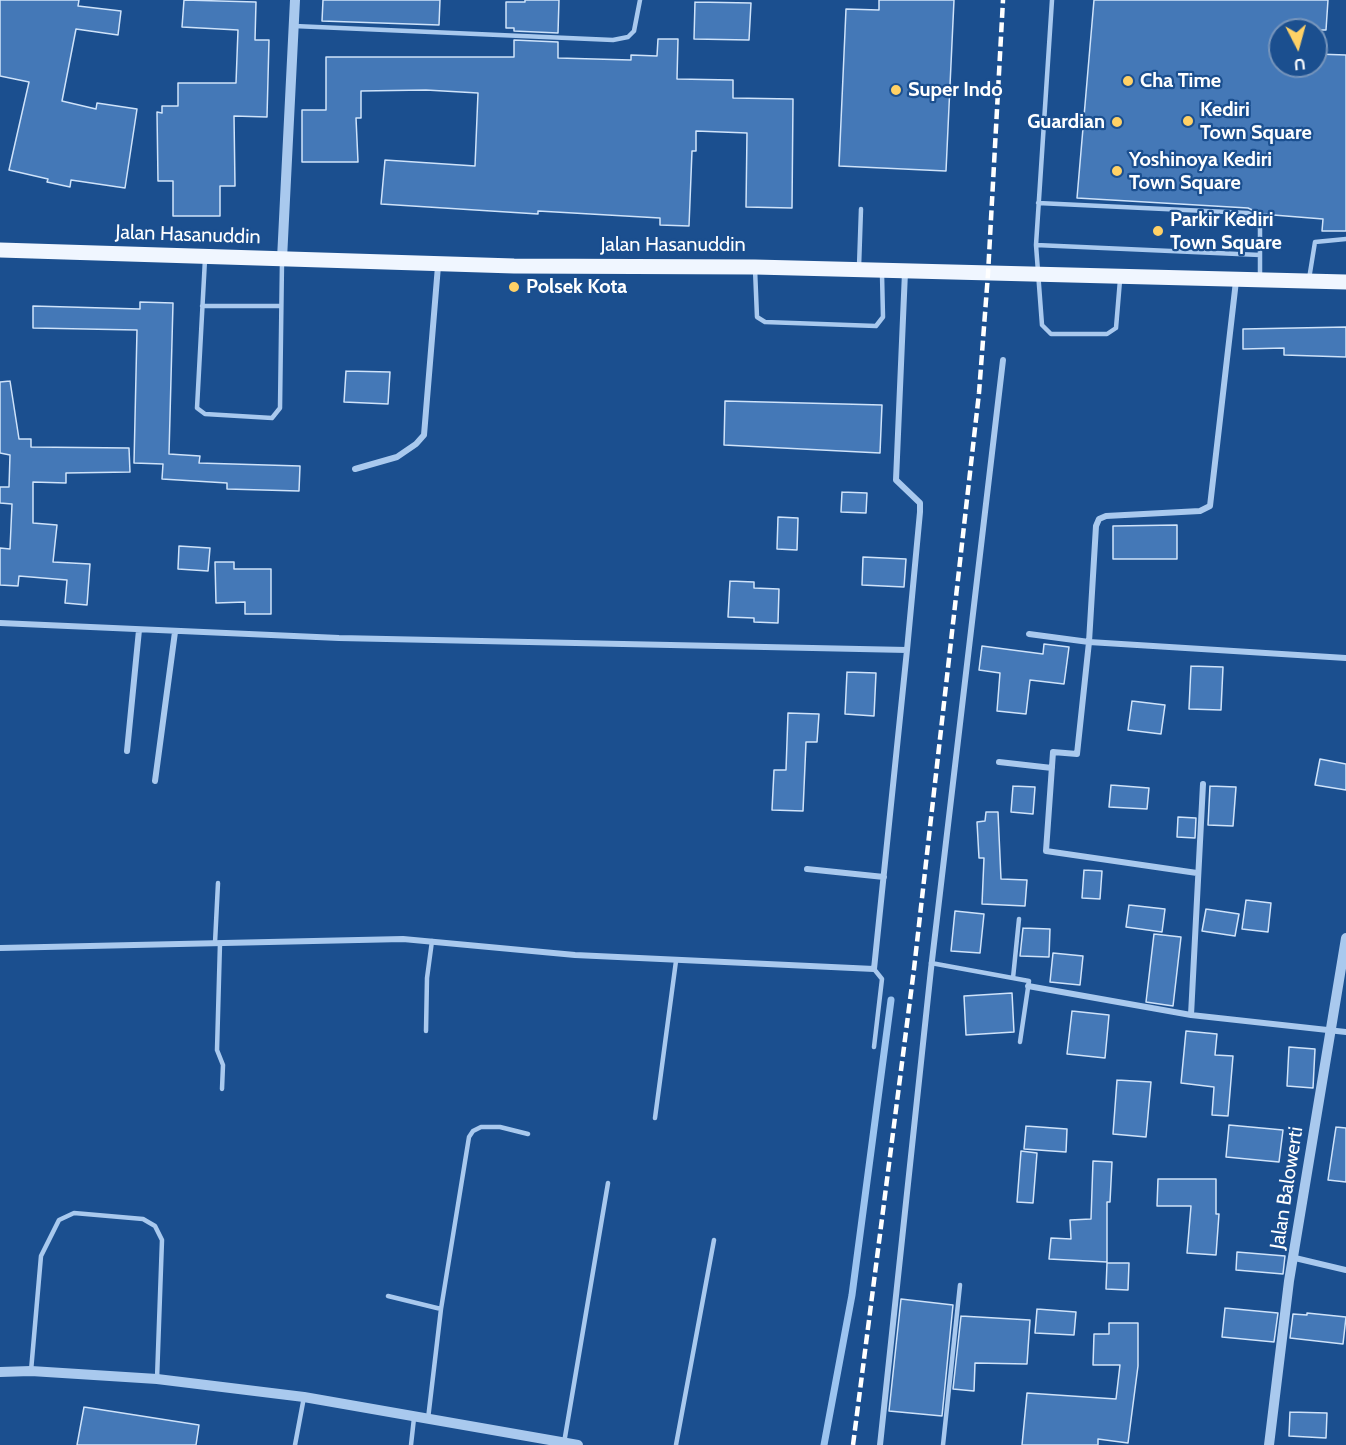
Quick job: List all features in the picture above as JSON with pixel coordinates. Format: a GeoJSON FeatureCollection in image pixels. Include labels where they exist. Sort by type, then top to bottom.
{"type":"FeatureCollection","features":[{"type":"Feature","properties":{"kind":"main road","name":"Jalan Hasanuddin"},"geometry":{"type":"LineString","coordinates":[[0,250],[438,264],[755,267],[1346,282]]}},
{"type":"Feature","properties":{"kind":"street"},"geometry":{"type":"LineString","coordinates":[[282,259],[295,0]]}},
{"type":"Feature","properties":{"kind":"street"},"geometry":{"type":"LineString","coordinates":[[355,469],[397,457],[416,444],[423,435],[438,264]]}},
{"type":"Feature","properties":{"kind":"street"},"geometry":{"type":"LineString","coordinates":[[0,948],[403,939],[575,955],[874,969],[920,512],[920,503],[896,480],[905,272]]}},
{"type":"Feature","properties":{"kind":"street"},"geometry":{"type":"LineString","coordinates":[[1197,873],[1046,851],[1053,752],[1077,754],[1089,642],[1096,525],[1099,519],[1106,516],[1200,511],[1209,506],[1236,281]]}},
{"type":"Feature","properties":{"kind":"street"},"geometry":{"type":"LineString","coordinates":[[880,1445],[932,963],[1003,360]]}},
{"type":"Feature","properties":{"kind":"street"},"geometry":{"type":"LineString","coordinates":[[0,622],[339,638],[907,650]]}},
{"type":"Feature","properties":{"kind":"street"},"geometry":{"type":"LineString","coordinates":[[127,751],[140,630]]}},
{"type":"Feature","properties":{"kind":"street"},"geometry":{"type":"LineString","coordinates":[[155,781],[175,632]]}},
{"type":"Feature","properties":{"kind":"street"},"geometry":{"type":"LineString","coordinates":[[1029,634],[1089,642],[1346,658]]}},
{"type":"Feature","properties":{"kind":"street"},"geometry":{"type":"LineString","coordinates":[[999,762],[1052,768]]}},
{"type":"Feature","properties":{"kind":"street"},"geometry":{"type":"LineString","coordinates":[[1191,1015],[1203,784]]}},
{"type":"Feature","properties":{"kind":"street"},"geometry":{"type":"LineString","coordinates":[[807,869],[884,877]]}},
{"type":"Feature","properties":{"kind":"street","name":"Jalan Balowerti"},"geometry":{"type":"LineString","coordinates":[[1269,1445],[1289,1281],[1295,1258],[1346,938]]}},
{"type":"Feature","properties":{"kind":"street"},"geometry":{"type":"LineString","coordinates":[[1028,986],[1191,1015],[1346,1032]]}},
{"type":"Feature","properties":{"kind":"street"},"geometry":{"type":"LineString","coordinates":[[1295,1258],[1346,1270]]}},
{"type":"Feature","properties":{"kind":"street"},"geometry":{"type":"LineString","coordinates":[[0,1372],[31,1371],[157,1379],[304,1397],[578,1445]]}},
{"type":"Feature","properties":{"kind":"lane"},"geometry":{"type":"LineString","coordinates":[[294,26],[613,40],[628,37],[634,31],[640,0]]}},
{"type":"Feature","properties":{"kind":"lane"},"geometry":{"type":"LineString","coordinates":[[1052,0],[1036,244],[1042,326],[1052,334],[1107,334],[1116,328],[1120,277]]}},
{"type":"Feature","properties":{"kind":"lane"},"geometry":{"type":"LineString","coordinates":[[1038,203],[1248,213],[1258,217],[1260,281]]}},
{"type":"Feature","properties":{"kind":"lane"},"geometry":{"type":"LineString","coordinates":[[859,271],[861,209]]}},
{"type":"Feature","properties":{"kind":"lane"},"geometry":{"type":"LineString","coordinates":[[1309,281],[1315,242],[1346,239]]}},
{"type":"Feature","properties":{"kind":"lane"},"geometry":{"type":"LineString","coordinates":[[1036,244],[1260,255]]}},
{"type":"Feature","properties":{"kind":"lane"},"geometry":{"type":"LineString","coordinates":[[205,256],[197,408],[205,414],[273,418],[280,408],[282,259]]}},
{"type":"Feature","properties":{"kind":"lane"},"geometry":{"type":"LineString","coordinates":[[755,267],[757,317],[765,322],[876,326],[883,317],[882,272]]}},
{"type":"Feature","properties":{"kind":"lane"},"geometry":{"type":"LineString","coordinates":[[202,306],[281,306]]}},
{"type":"Feature","properties":{"kind":"lane"},"geometry":{"type":"LineString","coordinates":[[218,883],[218,1050],[223,1065],[222,1089]]}},
{"type":"Feature","properties":{"kind":"lane"},"geometry":{"type":"LineString","coordinates":[[1013,978],[1019,919]]}},
{"type":"Feature","properties":{"kind":"lane"},"geometry":{"type":"LineString","coordinates":[[426,1031],[427,978],[432,941]]}},
{"type":"Feature","properties":{"kind":"lane"},"geometry":{"type":"LineString","coordinates":[[655,1118],[676,961]]}},
{"type":"Feature","properties":{"kind":"lane"},"geometry":{"type":"LineString","coordinates":[[932,963],[1029,981],[1020,1042]]}},
{"type":"Feature","properties":{"kind":"lane"},"geometry":{"type":"LineString","coordinates":[[874,969],[882,979],[874,1047]]}},
{"type":"Feature","properties":{"kind":"lane"},"geometry":{"type":"LineString","coordinates":[[428,1419],[441,1309],[469,1137],[481,1128],[500,1127],[528,1134]]}},
{"type":"Feature","properties":{"kind":"lane"},"geometry":{"type":"LineString","coordinates":[[564,1443],[608,1183]]}},
{"type":"Feature","properties":{"kind":"lane"},"geometry":{"type":"LineString","coordinates":[[31,1371],[41,1256],[59,1220],[74,1213],[143,1219],[155,1226],[162,1240],[157,1379]]}},
{"type":"Feature","properties":{"kind":"lane"},"geometry":{"type":"LineString","coordinates":[[676,1445],[714,1240]]}},
{"type":"Feature","properties":{"kind":"lane"},"geometry":{"type":"LineString","coordinates":[[943,1445],[960,1285]]}},
{"type":"Feature","properties":{"kind":"lane"},"geometry":{"type":"LineString","coordinates":[[388,1296],[441,1309]]}},
{"type":"Feature","properties":{"kind":"lane"},"geometry":{"type":"LineString","coordinates":[[295,1445],[304,1397]]}},
{"type":"Feature","properties":{"kind":"lane"},"geometry":{"type":"LineString","coordinates":[[411,1445],[415,1417]]}},
{"type":"Feature","properties":{"kind":"building"},"geometry":{"type":"Polygon","coordinates":[[[0,0],[79,0],[78,6],[121,11],[118,35],[76,29],[62,101],[96,109],[97,103],[137,109],[125,188],[71,180],[70,187],[47,182],[48,179],[9,170],[29,82],[0,76],[0,0]]]}},
{"type":"Feature","properties":{"kind":"building"},"geometry":{"type":"Polygon","coordinates":[[[184,0],[256,2],[255,40],[269,40],[267,117],[234,116],[235,186],[220,186],[220,216],[173,216],[173,181],[158,181],[157,112],[162,113],[162,106],[178,106],[178,83],[236,83],[238,30],[182,27],[184,0]]]}},
{"type":"Feature","properties":{"kind":"building"},"geometry":{"type":"Polygon","coordinates":[[[323,0],[440,0],[439,25],[322,21],[323,0]]]}},
{"type":"Feature","properties":{"kind":"building"},"geometry":{"type":"Polygon","coordinates":[[[525,0],[559,0],[558,33],[514,31],[514,28],[506,28],[506,2],[525,2],[525,0]]]}},
{"type":"Feature","properties":{"kind":"building","name":"Super Indo"},"geometry":{"type":"Polygon","coordinates":[[[879,0],[954,0],[946,171],[839,166],[846,9],[879,10],[879,0]]]}},
{"type":"Feature","properties":{"kind":"building"},"geometry":{"type":"Polygon","coordinates":[[[1094,0],[1328,0],[1327,18],[1268,18],[1268,78],[1328,78],[1328,54],[1346,55],[1346,231],[1322,231],[1323,219],[1261,214],[1248,208],[1077,198],[1094,0]]]}},
{"type":"Feature","properties":{"kind":"building"},"geometry":{"type":"Polygon","coordinates":[[[695,2],[751,3],[749,40],[694,39],[695,2]]]}},
{"type":"Feature","properties":{"kind":"building"},"geometry":{"type":"Polygon","coordinates":[[[658,39],[678,39],[677,79],[733,80],[733,98],[793,99],[792,208],[746,207],[747,133],[696,131],[696,151],[692,151],[689,226],[660,225],[660,218],[538,211],[538,214],[381,204],[385,160],[475,166],[478,93],[426,90],[361,91],[361,118],[356,118],[358,162],[302,162],[302,110],[326,110],[326,57],[514,57],[514,40],[558,42],[558,58],[631,60],[631,55],[657,56],[658,39]]]}},
{"type":"Feature","properties":{"kind":"building"},"geometry":{"type":"Polygon","coordinates":[[[140,302],[173,303],[169,454],[200,456],[199,463],[300,466],[299,491],[227,489],[227,483],[162,479],[163,464],[134,463],[137,330],[33,328],[33,306],[140,309],[140,302]]]}},
{"type":"Feature","properties":{"kind":"building"},"geometry":{"type":"Polygon","coordinates":[[[1346,327],[1346,357],[1284,355],[1284,348],[1243,349],[1243,329],[1346,327]]]}},
{"type":"Feature","properties":{"kind":"building"},"geometry":{"type":"Polygon","coordinates":[[[346,371],[390,372],[388,404],[344,402],[346,371]]]}},
{"type":"Feature","properties":{"kind":"building"},"geometry":{"type":"Polygon","coordinates":[[[10,381],[19,439],[31,439],[31,447],[129,448],[130,472],[66,473],[66,483],[33,482],[33,523],[57,525],[53,562],[90,564],[87,605],[65,603],[67,580],[19,576],[18,586],[0,585],[0,548],[10,549],[12,504],[0,503],[0,487],[9,487],[10,455],[0,453],[0,382],[10,381]]]}},
{"type":"Feature","properties":{"kind":"building"},"geometry":{"type":"Polygon","coordinates":[[[725,401],[882,405],[880,453],[724,445],[725,401]]]}},
{"type":"Feature","properties":{"kind":"building"},"geometry":{"type":"Polygon","coordinates":[[[842,492],[867,493],[866,513],[841,512],[842,492]]]}},
{"type":"Feature","properties":{"kind":"building"},"geometry":{"type":"Polygon","coordinates":[[[778,517],[798,518],[797,550],[777,549],[778,517]]]}},
{"type":"Feature","properties":{"kind":"building"},"geometry":{"type":"Polygon","coordinates":[[[1177,525],[1177,559],[1113,559],[1113,526],[1177,525]]]}},
{"type":"Feature","properties":{"kind":"building"},"geometry":{"type":"Polygon","coordinates":[[[179,546],[210,548],[208,571],[178,569],[179,546]]]}},
{"type":"Feature","properties":{"kind":"building"},"geometry":{"type":"Polygon","coordinates":[[[863,557],[906,559],[904,587],[862,585],[863,557]]]}},
{"type":"Feature","properties":{"kind":"building"},"geometry":{"type":"Polygon","coordinates":[[[215,562],[234,562],[234,569],[271,569],[271,614],[245,614],[245,602],[216,603],[215,562]]]}},
{"type":"Feature","properties":{"kind":"building"},"geometry":{"type":"Polygon","coordinates":[[[730,581],[754,582],[754,588],[779,589],[778,623],[754,622],[754,618],[728,617],[730,581]]]}},
{"type":"Feature","properties":{"kind":"building"},"geometry":{"type":"Polygon","coordinates":[[[1044,644],[1069,647],[1064,684],[1030,680],[1026,714],[997,711],[1000,673],[979,670],[982,646],[1043,654],[1044,644]]]}},
{"type":"Feature","properties":{"kind":"building"},"geometry":{"type":"Polygon","coordinates":[[[1191,666],[1223,667],[1221,710],[1189,709],[1191,666]]]}},
{"type":"Feature","properties":{"kind":"building"},"geometry":{"type":"Polygon","coordinates":[[[847,672],[876,673],[874,716],[845,714],[847,672]]]}},
{"type":"Feature","properties":{"kind":"building"},"geometry":{"type":"Polygon","coordinates":[[[1132,701],[1165,705],[1161,734],[1128,730],[1132,701]]]}},
{"type":"Feature","properties":{"kind":"building"},"geometry":{"type":"Polygon","coordinates":[[[788,713],[819,714],[817,742],[806,742],[803,811],[772,810],[774,770],[786,770],[788,713]]]}},
{"type":"Feature","properties":{"kind":"building"},"geometry":{"type":"Polygon","coordinates":[[[1320,759],[1346,764],[1346,790],[1315,785],[1320,759]]]}},
{"type":"Feature","properties":{"kind":"building"},"geometry":{"type":"Polygon","coordinates":[[[1111,785],[1149,788],[1147,809],[1109,807],[1111,785]]]}},
{"type":"Feature","properties":{"kind":"building"},"geometry":{"type":"Polygon","coordinates":[[[1013,786],[1035,787],[1033,814],[1011,812],[1013,786]]]}},
{"type":"Feature","properties":{"kind":"building"},"geometry":{"type":"Polygon","coordinates":[[[1210,786],[1236,787],[1233,826],[1208,825],[1210,786]]]}},
{"type":"Feature","properties":{"kind":"building"},"geometry":{"type":"Polygon","coordinates":[[[986,812],[998,812],[1001,879],[1027,880],[1025,906],[982,904],[984,858],[979,858],[977,822],[985,821],[986,812]]]}},
{"type":"Feature","properties":{"kind":"building"},"geometry":{"type":"Polygon","coordinates":[[[1178,817],[1196,818],[1195,838],[1177,837],[1178,817]]]}},
{"type":"Feature","properties":{"kind":"building"},"geometry":{"type":"Polygon","coordinates":[[[1084,870],[1102,871],[1100,899],[1082,898],[1084,870]]]}},
{"type":"Feature","properties":{"kind":"building"},"geometry":{"type":"Polygon","coordinates":[[[1246,900],[1271,903],[1268,932],[1242,929],[1246,900]]]}},
{"type":"Feature","properties":{"kind":"building"},"geometry":{"type":"Polygon","coordinates":[[[1129,905],[1165,909],[1162,932],[1126,927],[1129,905]]]}},
{"type":"Feature","properties":{"kind":"building"},"geometry":{"type":"Polygon","coordinates":[[[1206,909],[1239,914],[1235,936],[1202,931],[1206,909]]]}},
{"type":"Feature","properties":{"kind":"building"},"geometry":{"type":"Polygon","coordinates":[[[955,911],[984,914],[980,953],[951,951],[955,911]]]}},
{"type":"Feature","properties":{"kind":"building"},"geometry":{"type":"Polygon","coordinates":[[[1023,928],[1050,929],[1049,957],[1020,956],[1023,928]]]}},
{"type":"Feature","properties":{"kind":"building"},"geometry":{"type":"Polygon","coordinates":[[[1154,934],[1181,937],[1173,1006],[1146,1002],[1154,934]]]}},
{"type":"Feature","properties":{"kind":"building"},"geometry":{"type":"Polygon","coordinates":[[[1053,953],[1083,956],[1080,985],[1050,982],[1053,953]]]}},
{"type":"Feature","properties":{"kind":"building"},"geometry":{"type":"Polygon","coordinates":[[[1012,993],[1014,1032],[966,1035],[964,996],[1012,993]]]}},
{"type":"Feature","properties":{"kind":"building"},"geometry":{"type":"Polygon","coordinates":[[[1072,1011],[1109,1015],[1105,1058],[1067,1054],[1072,1011]]]}},
{"type":"Feature","properties":{"kind":"building"},"geometry":{"type":"Polygon","coordinates":[[[1186,1031],[1217,1034],[1215,1055],[1233,1056],[1228,1116],[1212,1115],[1214,1087],[1181,1083],[1186,1031]]]}},
{"type":"Feature","properties":{"kind":"building"},"geometry":{"type":"Polygon","coordinates":[[[1289,1047],[1315,1049],[1313,1088],[1287,1086],[1289,1047]]]}},
{"type":"Feature","properties":{"kind":"building"},"geometry":{"type":"Polygon","coordinates":[[[1117,1080],[1151,1082],[1146,1137],[1113,1134],[1117,1080]]]}},
{"type":"Feature","properties":{"kind":"building"},"geometry":{"type":"Polygon","coordinates":[[[1229,1125],[1283,1130],[1279,1162],[1226,1157],[1229,1125]]]}},
{"type":"Feature","properties":{"kind":"building"},"geometry":{"type":"Polygon","coordinates":[[[1026,1126],[1067,1129],[1066,1152],[1024,1149],[1026,1126]]]}},
{"type":"Feature","properties":{"kind":"building"},"geometry":{"type":"Polygon","coordinates":[[[1336,1127],[1346,1128],[1346,1182],[1328,1180],[1336,1127]]]}},
{"type":"Feature","properties":{"kind":"building"},"geometry":{"type":"Polygon","coordinates":[[[1021,1151],[1037,1153],[1033,1203],[1017,1202],[1021,1151]]]}},
{"type":"Feature","properties":{"kind":"building"},"geometry":{"type":"Polygon","coordinates":[[[1093,1161],[1112,1162],[1110,1202],[1107,1202],[1107,1262],[1049,1259],[1051,1238],[1071,1239],[1070,1220],[1091,1219],[1093,1161]]]}},
{"type":"Feature","properties":{"kind":"building"},"geometry":{"type":"Polygon","coordinates":[[[1158,1179],[1216,1179],[1216,1214],[1219,1214],[1216,1255],[1187,1253],[1191,1206],[1157,1206],[1158,1179]]]}},
{"type":"Feature","properties":{"kind":"building"},"geometry":{"type":"Polygon","coordinates":[[[1237,1252],[1285,1256],[1283,1274],[1236,1270],[1237,1252]]]}},
{"type":"Feature","properties":{"kind":"building"},"geometry":{"type":"Polygon","coordinates":[[[1107,1263],[1129,1263],[1128,1290],[1106,1289],[1107,1263]]]}},
{"type":"Feature","properties":{"kind":"building"},"geometry":{"type":"Polygon","coordinates":[[[901,1299],[953,1305],[942,1416],[889,1411],[901,1299]]]}},
{"type":"Feature","properties":{"kind":"building"},"geometry":{"type":"Polygon","coordinates":[[[1225,1308],[1278,1313],[1274,1342],[1222,1337],[1225,1308]]]}},
{"type":"Feature","properties":{"kind":"building"},"geometry":{"type":"Polygon","coordinates":[[[1037,1309],[1076,1312],[1074,1335],[1035,1333],[1037,1309]]]}},
{"type":"Feature","properties":{"kind":"building"},"geometry":{"type":"Polygon","coordinates":[[[1307,1313],[1346,1317],[1343,1344],[1290,1338],[1293,1314],[1307,1315],[1307,1313]]]}},
{"type":"Feature","properties":{"kind":"building"},"geometry":{"type":"Polygon","coordinates":[[[961,1316],[1030,1320],[1027,1364],[975,1363],[974,1391],[953,1389],[961,1316]]]}},
{"type":"Feature","properties":{"kind":"building"},"geometry":{"type":"Polygon","coordinates":[[[1109,1323],[1138,1323],[1138,1366],[1128,1443],[1098,1439],[1098,1445],[1022,1445],[1027,1393],[1116,1399],[1120,1365],[1093,1365],[1094,1334],[1109,1334],[1109,1323]]]}},
{"type":"Feature","properties":{"kind":"building"},"geometry":{"type":"Polygon","coordinates":[[[84,1407],[199,1425],[196,1445],[77,1445],[84,1407]]]}},
{"type":"Feature","properties":{"kind":"building"},"geometry":{"type":"Polygon","coordinates":[[[1290,1412],[1327,1413],[1326,1438],[1289,1436],[1290,1412]]]}},
{"type":"Feature","properties":{"kind":"waterway"},"geometry":{"type":"LineString","coordinates":[[824,1445],[852,1295],[891,1000]]}},
{"type":"Feature","properties":{"kind":"railway"},"geometry":{"type":"LineString","coordinates":[[853,1445],[914,969],[979,393],[1003,0]]}},
{"type":"Feature","properties":{"kind":"place","name":"Cha Time"},"geometry":{"type":"Point","coordinates":[1128,81]}},
{"type":"Feature","properties":{"kind":"place","name":"Super Indo"},"geometry":{"type":"Point","coordinates":[896,90]}},
{"type":"Feature","properties":{"kind":"place","name":"Kediri Town Square"},"geometry":{"type":"Point","coordinates":[1188,121]}},
{"type":"Feature","properties":{"kind":"place","name":"Guardian"},"geometry":{"type":"Point","coordinates":[1117,122]}},
{"type":"Feature","properties":{"kind":"place","name":"Yoshinoya Kediri Town Square"},"geometry":{"type":"Point","coordinates":[1117,171]}},
{"type":"Feature","properties":{"kind":"place","name":"Parkir Kediri Town Square"},"geometry":{"type":"Point","coordinates":[1158,231]}},
{"type":"Feature","properties":{"kind":"place","name":"Polsek Kota"},"geometry":{"type":"Point","coordinates":[514,287]}}]}
